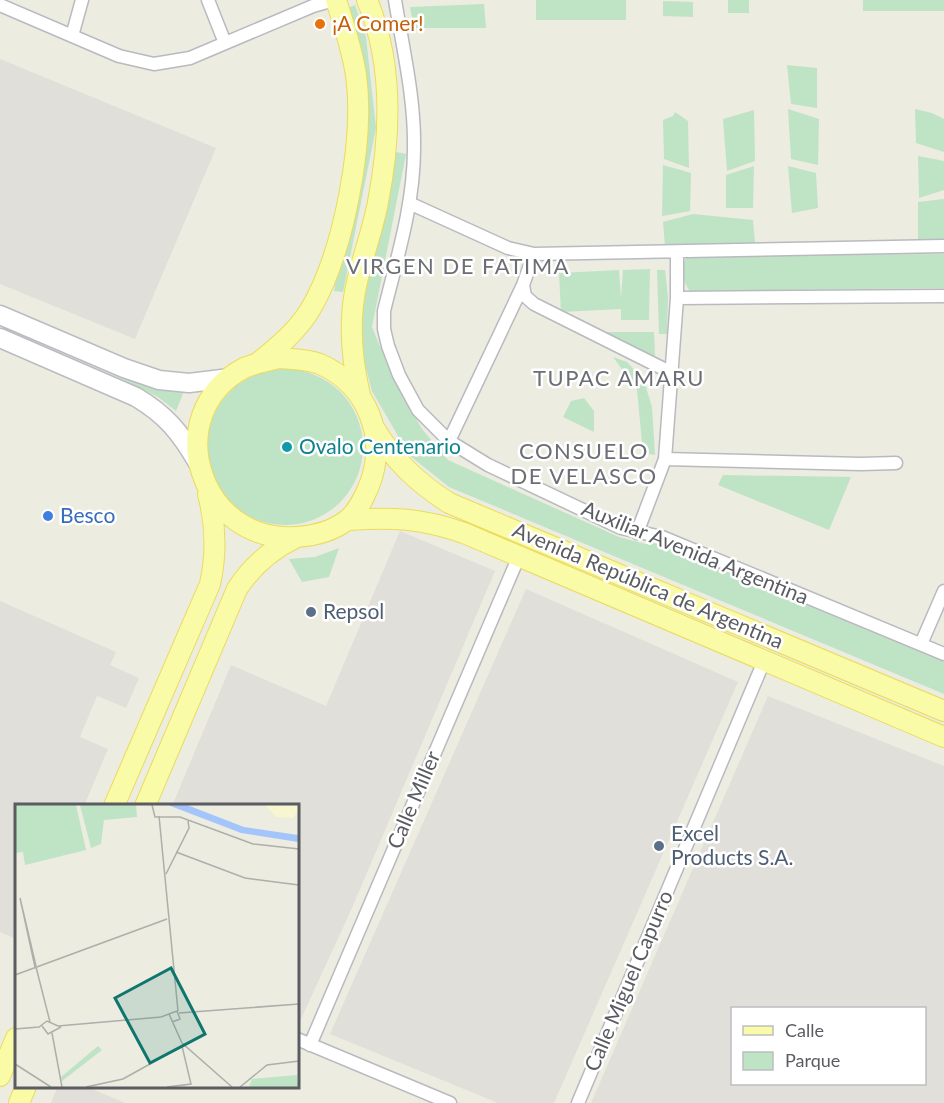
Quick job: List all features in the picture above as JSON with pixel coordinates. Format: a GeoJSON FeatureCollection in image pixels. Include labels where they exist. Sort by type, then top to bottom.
{"type":"FeatureCollection","features":[{"type":"Feature","properties":{"kind":"main road"},"geometry":{"type":"LineString","coordinates":[[259,362],[286,339],[309,310],[327,271],[350,191],[356,154],[358,96],[351,46],[335,0]]}},
{"type":"Feature","properties":{"kind":"main road"},"geometry":{"type":"LineString","coordinates":[[360,396],[352,358],[353,303],[378,204],[387,126],[385,64],[380,36],[367,0]]}},
{"type":"Feature","properties":{"kind":"main road"},"geometry":{"type":"LineString","coordinates":[[0,315],[141,375],[159,380],[189,383],[230,378]]}},
{"type":"Feature","properties":{"kind":"main road"},"geometry":{"type":"LineString","coordinates":[[0,338],[136,397],[155,409],[183,437],[198,463],[207,488],[216,534],[210,584],[115,804]]}},
{"type":"Feature","properties":{"kind":"main road"},"geometry":{"type":"LineString","coordinates":[[82,373],[90,354]]}},
{"type":"Feature","properties":{"kind":"main road"},"geometry":{"type":"LineString","coordinates":[[146,804],[237,589],[266,555],[297,537],[333,528],[348,520],[365,495],[374,469],[377,456],[375,429],[360,396],[342,377],[320,364],[300,359],[279,358],[259,362],[244,369],[230,378],[216,393],[205,410],[199,427],[198,463]]}},
{"type":"Feature","properties":{"kind":"main road","name":"Avenida República de Argentina"},"geometry":{"type":"LineString","coordinates":[[375,429],[384,444],[407,471],[449,503],[944,711]]}},
{"type":"Feature","properties":{"kind":"main road"},"geometry":{"type":"LineString","coordinates":[[207,488],[225,512],[250,529],[266,535],[297,537]]}},
{"type":"Feature","properties":{"kind":"main road","name":"Avenida República de Argentina"},"geometry":{"type":"LineString","coordinates":[[348,520],[389,518],[435,523],[464,533],[944,737]]}},
{"type":"Feature","properties":{"kind":"main road"},"geometry":{"type":"LineString","coordinates":[[0,1077],[15,1040]]}},
{"type":"Feature","properties":{"kind":"main road"},"geometry":{"type":"LineString","coordinates":[[19,1103],[25,1088]]}},
{"type":"Feature","properties":{"kind":"street"},"geometry":{"type":"LineString","coordinates":[[72,36],[82,0]]}},
{"type":"Feature","properties":{"kind":"street"},"geometry":{"type":"LineString","coordinates":[[208,0],[225,43]]}},
{"type":"Feature","properties":{"kind":"street"},"geometry":{"type":"LineString","coordinates":[[0,5],[119,56],[154,64],[190,58],[313,6],[335,0]]}},
{"type":"Feature","properties":{"kind":"street","name":"Auxiliar Avenida Argentina"},"geometry":{"type":"LineString","coordinates":[[395,0],[412,107],[414,150],[409,203],[384,311],[384,328],[399,375],[418,410],[450,441],[488,465],[621,528],[662,537],[944,654]]}},
{"type":"Feature","properties":{"kind":"street"},"geometry":{"type":"LineString","coordinates":[[409,203],[508,249],[534,254],[944,246]]}},
{"type":"Feature","properties":{"kind":"street"},"geometry":{"type":"LineString","coordinates":[[637,533],[665,459],[672,373],[677,252]]}},
{"type":"Feature","properties":{"kind":"street"},"geometry":{"type":"LineString","coordinates":[[450,441],[523,285],[534,254]]}},
{"type":"Feature","properties":{"kind":"street"},"geometry":{"type":"LineString","coordinates":[[523,285],[525,296],[534,304],[672,373]]}},
{"type":"Feature","properties":{"kind":"street"},"geometry":{"type":"LineString","coordinates":[[676,298],[944,296]]}},
{"type":"Feature","properties":{"kind":"street"},"geometry":{"type":"LineString","coordinates":[[665,459],[896,463]]}},
{"type":"Feature","properties":{"kind":"street","name":"Calle Miller"},"geometry":{"type":"LineString","coordinates":[[310,1045],[519,556]]}},
{"type":"Feature","properties":{"kind":"street"},"geometry":{"type":"LineString","coordinates":[[921,644],[944,591]]}},
{"type":"Feature","properties":{"kind":"street","name":"Calle Miguel Capurro"},"geometry":{"type":"LineString","coordinates":[[578,1103],[764,661]]}},
{"type":"Feature","properties":{"kind":"street"},"geometry":{"type":"LineString","coordinates":[[298,1039],[450,1103]]}},
{"type":"Feature","properties":{"kind":"shaded area"},"geometry":{"type":"Polygon","coordinates":[[[0,59],[216,148],[135,339],[0,284],[0,59]]]}},
{"type":"Feature","properties":{"kind":"shaded area"},"geometry":{"type":"Polygon","coordinates":[[[400,531],[495,571],[352,908],[301,1019],[298,1018],[298,804],[173,804],[231,665],[326,706],[400,531]]]}},
{"type":"Feature","properties":{"kind":"shaded area"},"geometry":{"type":"Polygon","coordinates":[[[526,589],[738,682],[554,1103],[498,1103],[330,1034],[526,589]]]}},
{"type":"Feature","properties":{"kind":"shaded area"},"geometry":{"type":"Polygon","coordinates":[[[0,601],[116,652],[110,665],[139,678],[126,708],[97,696],[80,737],[108,749],[85,804],[15,804],[15,939],[0,932],[0,601]]]}},
{"type":"Feature","properties":{"kind":"shaded area"},"geometry":{"type":"Polygon","coordinates":[[[768,696],[944,766],[944,1103],[591,1103],[768,696]]]}},
{"type":"Feature","properties":{"kind":"shaded area"},"geometry":{"type":"Polygon","coordinates":[[[57,1088],[89,1088],[125,1103],[51,1103],[57,1088]]]}},
{"type":"Feature","properties":{"kind":"green space"},"geometry":{"type":"Polygon","coordinates":[[[536,0],[626,0],[626,20],[536,20],[536,0]]]}},
{"type":"Feature","properties":{"kind":"green space"},"geometry":{"type":"Polygon","coordinates":[[[728,0],[749,0],[749,13],[728,13],[728,0]]]}},
{"type":"Feature","properties":{"kind":"green space"},"geometry":{"type":"Polygon","coordinates":[[[863,0],[944,0],[944,11],[863,11],[863,0]]]}},
{"type":"Feature","properties":{"kind":"green space"},"geometry":{"type":"Polygon","coordinates":[[[663,1],[693,2],[693,17],[663,16],[663,1]]]}},
{"type":"Feature","properties":{"kind":"green space"},"geometry":{"type":"Polygon","coordinates":[[[484,4],[486,28],[414,28],[410,7],[484,4]]]}},
{"type":"Feature","properties":{"kind":"green space"},"geometry":{"type":"Polygon","coordinates":[[[355,5],[366,37],[376,128],[343,292],[334,291],[362,131],[342,11],[355,5]]]}},
{"type":"Feature","properties":{"kind":"green space"},"geometry":{"type":"Polygon","coordinates":[[[787,65],[817,68],[817,108],[791,104],[787,65]]]}},
{"type":"Feature","properties":{"kind":"green space"},"geometry":{"type":"Polygon","coordinates":[[[788,109],[819,119],[818,165],[791,159],[788,109]]]}},
{"type":"Feature","properties":{"kind":"green space"},"geometry":{"type":"Polygon","coordinates":[[[915,109],[944,119],[944,152],[916,143],[915,109]]]}},
{"type":"Feature","properties":{"kind":"green space"},"geometry":{"type":"Polygon","coordinates":[[[754,110],[755,161],[727,171],[723,119],[754,110]]]}},
{"type":"Feature","properties":{"kind":"green space"},"geometry":{"type":"Polygon","coordinates":[[[675,112],[688,121],[689,168],[664,159],[663,120],[673,116],[675,112]]]}},
{"type":"Feature","properties":{"kind":"green space"},"geometry":{"type":"Polygon","coordinates":[[[391,151],[406,154],[372,327],[394,380],[422,429],[448,460],[619,537],[645,544],[661,543],[944,662],[944,694],[449,487],[409,455],[372,391],[355,327],[391,151]]]}},
{"type":"Feature","properties":{"kind":"green space"},"geometry":{"type":"Polygon","coordinates":[[[918,156],[944,161],[944,190],[919,198],[918,156]]]}},
{"type":"Feature","properties":{"kind":"green space"},"geometry":{"type":"Polygon","coordinates":[[[663,165],[691,173],[690,211],[662,216],[663,165]]]}},
{"type":"Feature","properties":{"kind":"green space"},"geometry":{"type":"Polygon","coordinates":[[[754,166],[753,208],[726,208],[726,175],[754,166]]]}},
{"type":"Feature","properties":{"kind":"green space"},"geometry":{"type":"Polygon","coordinates":[[[788,166],[816,173],[818,208],[792,213],[788,166]]]}},
{"type":"Feature","properties":{"kind":"green space"},"geometry":{"type":"Polygon","coordinates":[[[944,199],[944,243],[918,243],[918,202],[944,199]]]}},
{"type":"Feature","properties":{"kind":"green space"},"geometry":{"type":"Polygon","coordinates":[[[693,214],[753,220],[755,243],[665,246],[663,222],[693,214]]]}},
{"type":"Feature","properties":{"kind":"green space"},"geometry":{"type":"Polygon","coordinates":[[[944,254],[944,288],[690,291],[683,274],[683,264],[688,256],[944,254]]]}},
{"type":"Feature","properties":{"kind":"green space"},"geometry":{"type":"Polygon","coordinates":[[[650,269],[649,320],[621,320],[621,309],[561,312],[559,273],[619,270],[621,298],[623,270],[650,269]]]}},
{"type":"Feature","properties":{"kind":"green space"},"geometry":{"type":"Polygon","coordinates":[[[657,270],[665,270],[668,297],[667,334],[659,334],[657,270]]]}},
{"type":"Feature","properties":{"kind":"green space"},"geometry":{"type":"Polygon","coordinates":[[[597,332],[654,332],[655,357],[645,356],[597,332]]]}},
{"type":"Feature","properties":{"kind":"green space"},"geometry":{"type":"Polygon","coordinates":[[[613,357],[627,362],[644,381],[652,407],[655,455],[643,453],[637,390],[613,357]]]}},
{"type":"Feature","properties":{"kind":"green space"},"geometry":{"type":"Polygon","coordinates":[[[102,363],[184,391],[176,411],[158,397],[100,368],[102,363]]]}},
{"type":"Feature","properties":{"kind":"green space"},"geometry":{"type":"Polygon","coordinates":[[[285,369],[315,375],[340,392],[357,417],[363,447],[357,477],[340,502],[315,519],[285,525],[255,519],[230,502],[213,477],[207,447],[213,417],[230,392],[255,375],[285,369]]]}},
{"type":"Feature","properties":{"kind":"green space"},"geometry":{"type":"Polygon","coordinates":[[[584,398],[594,411],[594,432],[563,417],[571,401],[584,398]]]}},
{"type":"Feature","properties":{"kind":"green space"},"geometry":{"type":"Polygon","coordinates":[[[723,475],[851,477],[829,530],[718,485],[723,475]]]}},
{"type":"Feature","properties":{"kind":"green space"},"geometry":{"type":"Polygon","coordinates":[[[339,548],[329,577],[302,582],[289,559],[315,557],[339,548]]]}},
{"type":"Feature","properties":{"kind":"place","name":"¡A Comer!"},"geometry":{"type":"Point","coordinates":[320,24]}},
{"type":"Feature","properties":{"kind":"place","name":"Ovalo Centenario"},"geometry":{"type":"Point","coordinates":[287,447]}},
{"type":"Feature","properties":{"kind":"place","name":"Besco"},"geometry":{"type":"Point","coordinates":[48,516]}},
{"type":"Feature","properties":{"kind":"place","name":"Repsol"},"geometry":{"type":"Point","coordinates":[311,612]}},
{"type":"Feature","properties":{"kind":"place","name":"Excel Products S.A."},"geometry":{"type":"Point","coordinates":[659,846]}},
{"type":"Feature","properties":{"kind":"district","name":"VIRGEN DE FATIMA"},"geometry":{"type":"Point","coordinates":[458,266]}},
{"type":"Feature","properties":{"kind":"district","name":"TUPAC AMARU"},"geometry":{"type":"Point","coordinates":[619,378]}},
{"type":"Feature","properties":{"kind":"district","name":"CONSUELO DE VELASCO"},"geometry":{"type":"Point","coordinates":[584,464]}}]}
